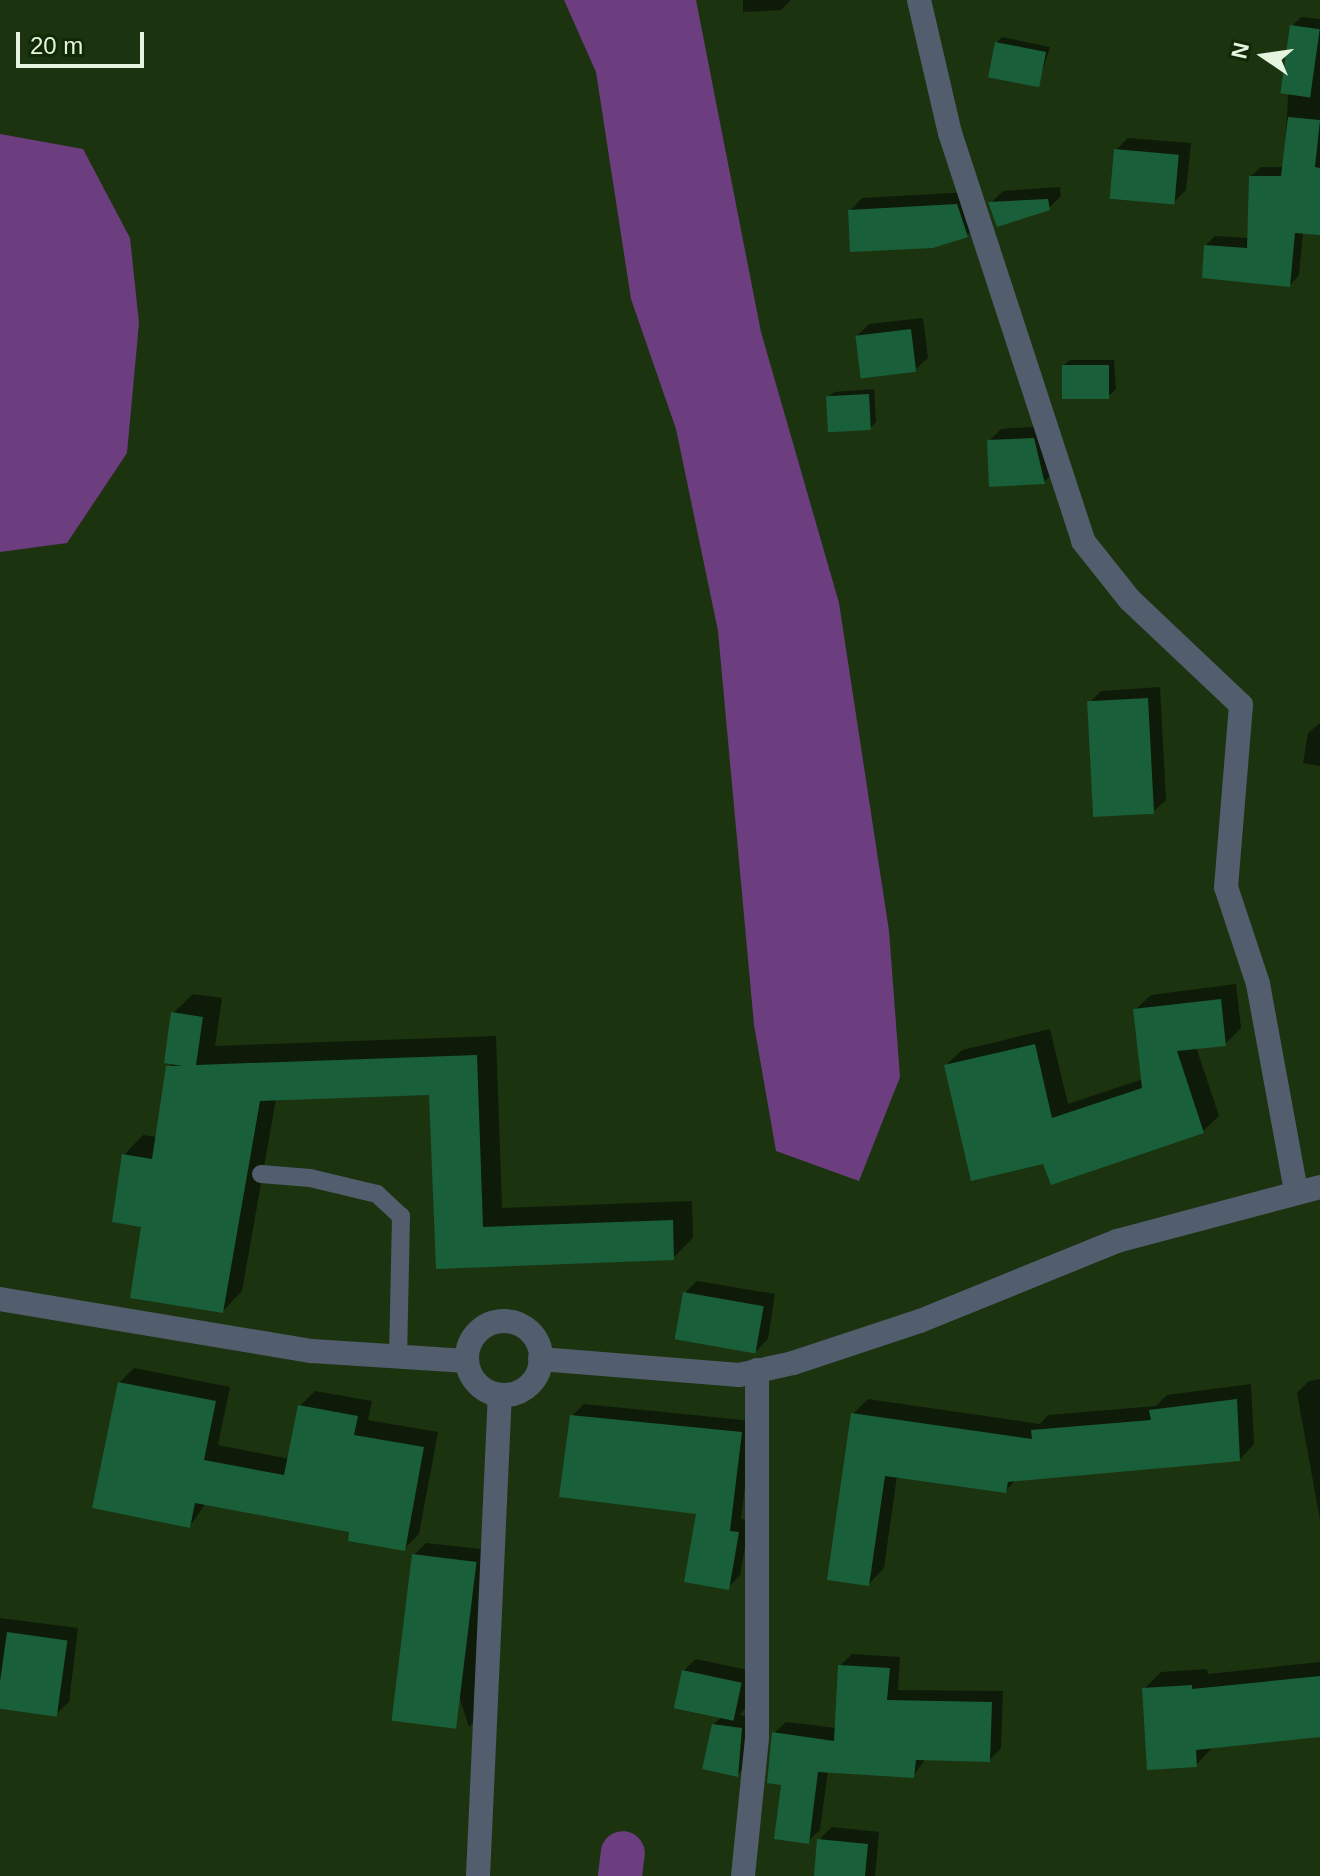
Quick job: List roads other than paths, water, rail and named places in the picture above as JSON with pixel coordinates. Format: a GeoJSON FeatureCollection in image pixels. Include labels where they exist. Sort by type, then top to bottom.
{"type":"FeatureCollection","features":[{"type":"Feature","properties":{"kind":"street"},"geometry":{"type":"LineString","coordinates":[[540,1359],[673,1373],[757,1370],[920,1321],[1117,1241],[1308,1189],[1258,984],[1226,887],[1241,705],[1130,600],[1083,541],[950,133],[919,0]]}},
{"type":"Feature","properties":{"kind":"street"},"geometry":{"type":"LineString","coordinates":[[0,1299],[312,1351],[467,1361]]}},
{"type":"Feature","properties":{"kind":"street"},"geometry":{"type":"LineString","coordinates":[[508,1321],[531,1333],[540,1359],[534,1380],[525,1389],[500,1396],[477,1384],[467,1361],[474,1337],[483,1328],[508,1321]]}},
{"type":"Feature","properties":{"kind":"street"},"geometry":{"type":"LineString","coordinates":[[743,1876],[757,1737],[757,1370]]}},
{"type":"Feature","properties":{"kind":"street"},"geometry":{"type":"LineString","coordinates":[[478,1876],[500,1396]]}},
{"type":"Feature","properties":{"kind":"lane"},"geometry":{"type":"LineString","coordinates":[[261,1174],[310,1178],[377,1194],[401,1216],[398,1355]]}},
{"type":"Feature","properties":{"kind":"waterway"},"geometry":{"type":"LineString","coordinates":[[620,1876],[623,1853]]}}]}
